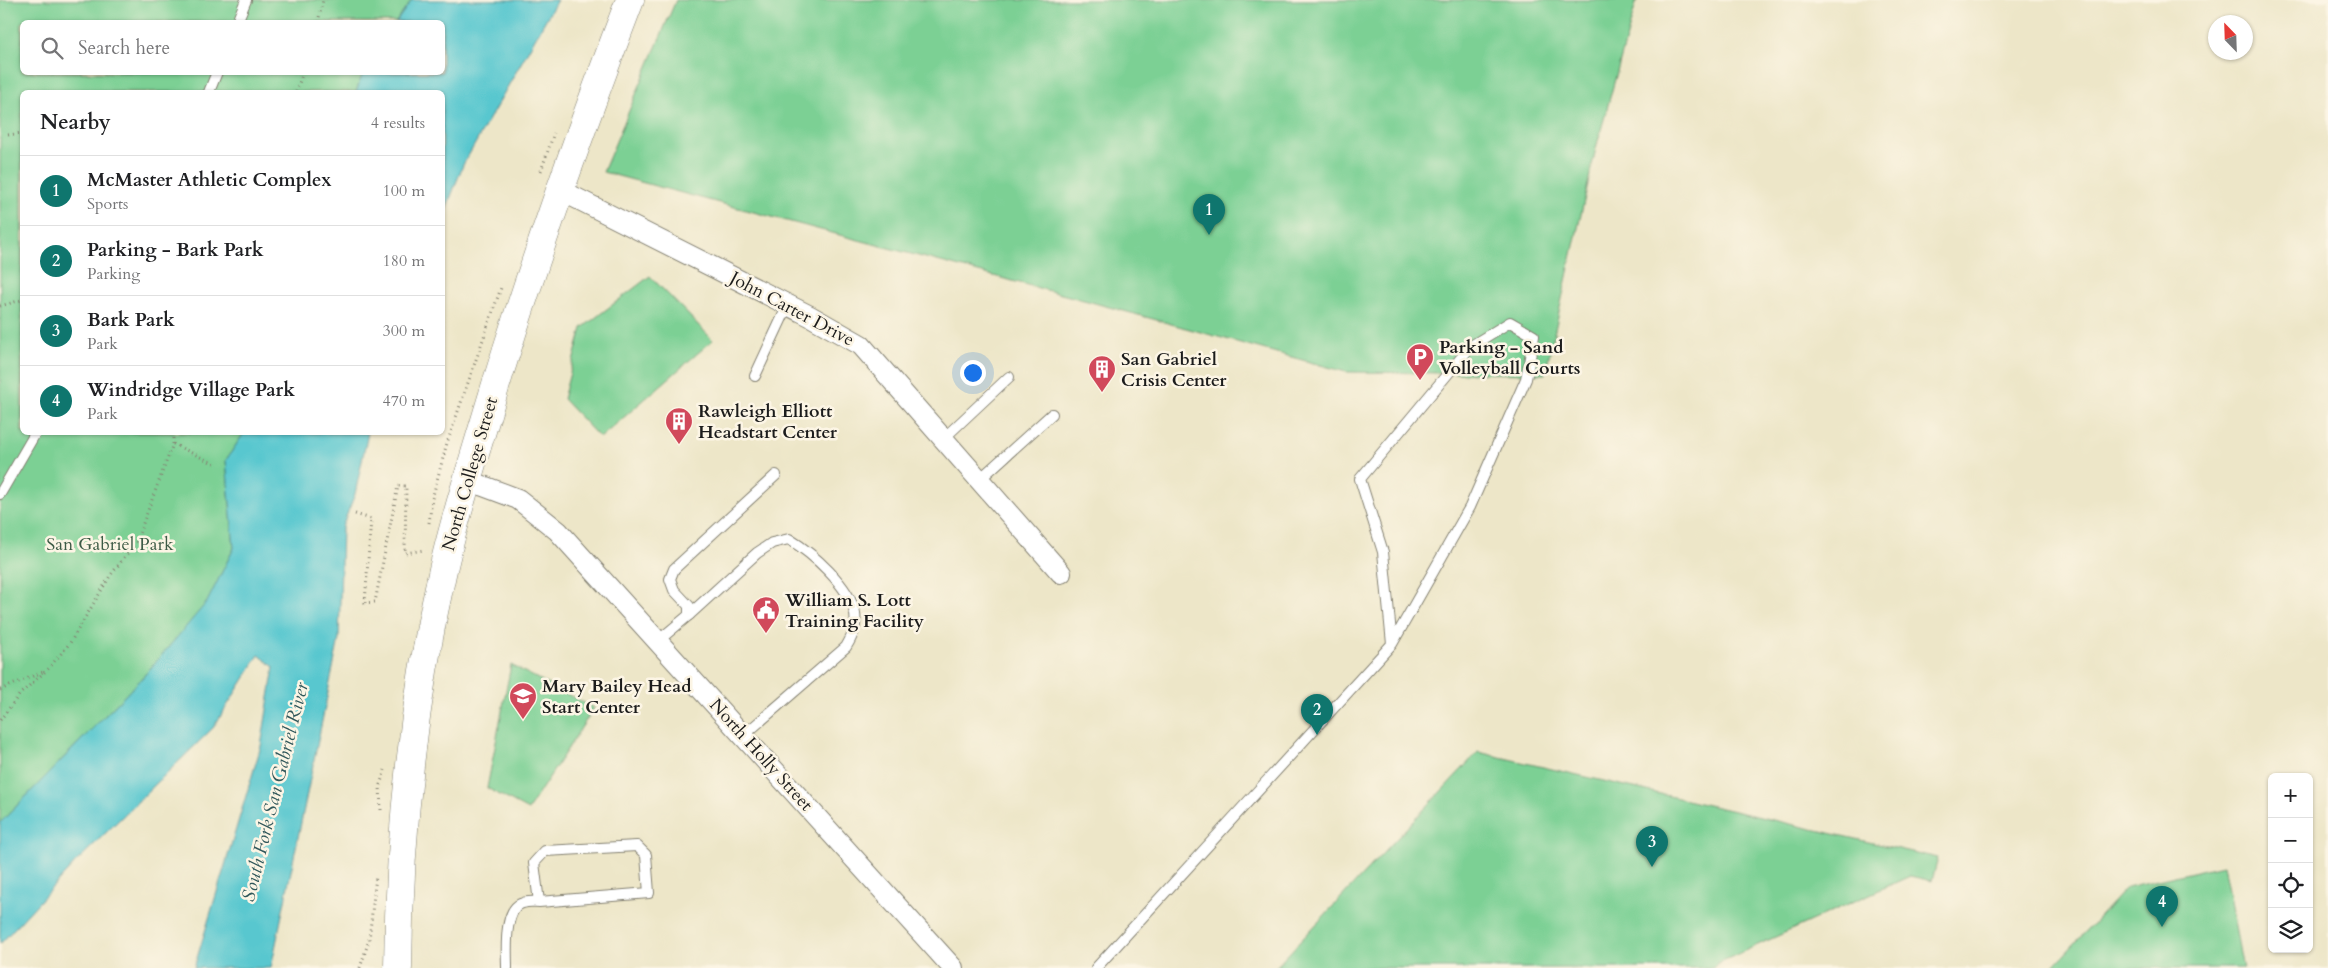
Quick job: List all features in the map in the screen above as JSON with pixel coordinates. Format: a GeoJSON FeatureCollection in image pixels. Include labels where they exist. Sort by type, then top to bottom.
{"type":"FeatureCollection","features":[{"type":"Feature","properties":{"kind":"street","name":"North College Street"},"geometry":{"type":"LineString","coordinates":[[398,968],[398,919],[408,786],[421,682],[442,573],[467,480],[508,343],[560,190],[630,0]]}},
{"type":"Feature","properties":{"kind":"street","name":"John Carter Drive"},"geometry":{"type":"LineString","coordinates":[[560,190],[788,305],[861,345],[1061,573]]}},
{"type":"Feature","properties":{"kind":"street","name":"North Holly Street"},"geometry":{"type":"LineString","coordinates":[[467,480],[518,499],[558,531],[953,968]]}},
{"type":"Feature","properties":{"kind":"lane"},"geometry":{"type":"LineString","coordinates":[[238,20],[246,0]]}},
{"type":"Feature","properties":{"kind":"lane"},"geometry":{"type":"LineString","coordinates":[[210,90],[216,75]]}},
{"type":"Feature","properties":{"kind":"lane"},"geometry":{"type":"LineString","coordinates":[[755,376],[788,305]]}},
{"type":"Feature","properties":{"kind":"lane"},"geometry":{"type":"LineString","coordinates":[[1096,968],[1392,644],[1470,507],[1526,379],[1534,336],[1510,322],[1471,346],[1360,479],[1383,552],[1392,644]]}},
{"type":"Feature","properties":{"kind":"lane"},"geometry":{"type":"LineString","coordinates":[[943,439],[1009,377]]}},
{"type":"Feature","properties":{"kind":"lane"},"geometry":{"type":"LineString","coordinates":[[979,480],[1052,414]]}},
{"type":"Feature","properties":{"kind":"lane"},"geometry":{"type":"LineString","coordinates":[[2,491],[34,435]]}},
{"type":"Feature","properties":{"kind":"lane"},"geometry":{"type":"LineString","coordinates":[[689,615],[688,606],[674,590],[670,579],[674,569],[776,475]]}},
{"type":"Feature","properties":{"kind":"lane"},"geometry":{"type":"LineString","coordinates":[[658,641],[757,553],[772,543],[788,539],[826,568],[848,596],[855,614],[854,632],[846,647],[744,736]]}},
{"type":"Feature","properties":{"kind":"lane"},"geometry":{"type":"LineString","coordinates":[[507,968],[508,927],[513,911],[522,903],[539,902],[649,893],[646,855],[637,846],[545,851],[534,863],[539,902]]}},
{"type":"Feature","properties":{"kind":"path"},"geometry":{"type":"LineString","coordinates":[[318,20],[323,0]]}},
{"type":"Feature","properties":{"kind":"path"},"geometry":{"type":"LineString","coordinates":[[297,90],[302,75]]}},
{"type":"Feature","properties":{"kind":"path"},"geometry":{"type":"LineString","coordinates":[[8,136],[20,133]]}},
{"type":"Feature","properties":{"kind":"path"},"geometry":{"type":"LineString","coordinates":[[0,306],[20,301]]}},
{"type":"Feature","properties":{"kind":"path"},"geometry":{"type":"LineString","coordinates":[[0,720],[20,694],[48,669],[70,643],[110,576],[136,542],[173,444],[173,435]]}},
{"type":"Feature","properties":{"kind":"path"},"geometry":{"type":"LineString","coordinates":[[173,444],[215,464]]}},
{"type":"Feature","properties":{"kind":"path"},"geometry":{"type":"LineString","coordinates":[[355,514],[371,519],[365,603],[375,602],[398,486],[406,486],[405,552],[427,550]]}},
{"type":"Feature","properties":{"kind":"path"},"geometry":{"type":"LineString","coordinates":[[0,690],[48,669]]}},
{"type":"Feature","properties":{"kind":"green space","name":"San Gabriel Park"},"geometry":{"type":"Polygon","coordinates":[[[0,0],[412,0],[397,20],[20,20],[20,75],[362,75],[357,90],[20,90],[20,435],[243,435],[226,460],[234,548],[207,603],[143,677],[0,823],[0,0]]]}},
{"type":"Feature","properties":{"kind":"green space"},"geometry":{"type":"Polygon","coordinates":[[[676,0],[1637,0],[1596,148],[1545,374],[1346,372],[603,172],[676,0]]]}},
{"type":"Feature","properties":{"kind":"green space"},"geometry":{"type":"Polygon","coordinates":[[[650,276],[713,340],[600,438],[563,399],[582,328],[650,276]]]}},
{"type":"Feature","properties":{"kind":"green space"},"geometry":{"type":"Polygon","coordinates":[[[511,665],[594,708],[528,810],[487,788],[511,665]]]}},
{"type":"Feature","properties":{"kind":"green space"},"geometry":{"type":"Polygon","coordinates":[[[1478,752],[1938,858],[1932,881],[1910,876],[1718,963],[1713,968],[1275,968],[1478,752]]]}},
{"type":"Feature","properties":{"kind":"green space"},"geometry":{"type":"Polygon","coordinates":[[[2223,865],[2243,968],[2052,968],[2127,887],[2223,865]]]}},
{"type":"Feature","properties":{"kind":"water"},"geometry":{"type":"Polygon","coordinates":[[[412,0],[557,0],[463,165],[445,212],[445,90],[357,90],[362,75],[445,75],[445,20],[397,20],[412,0]]]}},
{"type":"Feature","properties":{"kind":"water","name":"South Fork San Gabriel River"},"geometry":{"type":"Polygon","coordinates":[[[243,435],[368,435],[355,494],[342,527],[339,639],[271,968],[194,968],[261,746],[274,667],[259,655],[213,728],[75,863],[0,944],[0,823],[143,677],[207,602],[234,548],[226,460],[243,435]]]}},
{"type":"Feature","properties":{"kind":"place","name":"McMaster Athletic Complex"},"geometry":{"type":"Point","coordinates":[1209,235]}},
{"type":"Feature","properties":{"kind":"place","name":"Parking - Sand Volleyball Courts"},"geometry":{"type":"Point","coordinates":[1420,381]}},
{"type":"Feature","properties":{"kind":"place","name":"San Gabriel Crisis Center"},"geometry":{"type":"Point","coordinates":[1102,393]}},
{"type":"Feature","properties":{"kind":"place","name":"Rawleigh Elliott Headstart Center"},"geometry":{"type":"Point","coordinates":[679,445]}},
{"type":"Feature","properties":{"kind":"place","name":"William S. Lott Training Facility"},"geometry":{"type":"Point","coordinates":[766,634]}},
{"type":"Feature","properties":{"kind":"place","name":"Mary Bailey Head Start Center"},"geometry":{"type":"Point","coordinates":[523,720]}},
{"type":"Feature","properties":{"kind":"place","name":"Parking - Bark Park"},"geometry":{"type":"Point","coordinates":[1317,735]}},
{"type":"Feature","properties":{"kind":"place","name":"Bark Park"},"geometry":{"type":"Point","coordinates":[1652,867]}},
{"type":"Feature","properties":{"kind":"place","name":"Windridge Village Park"},"geometry":{"type":"Point","coordinates":[2162,927]}}]}
